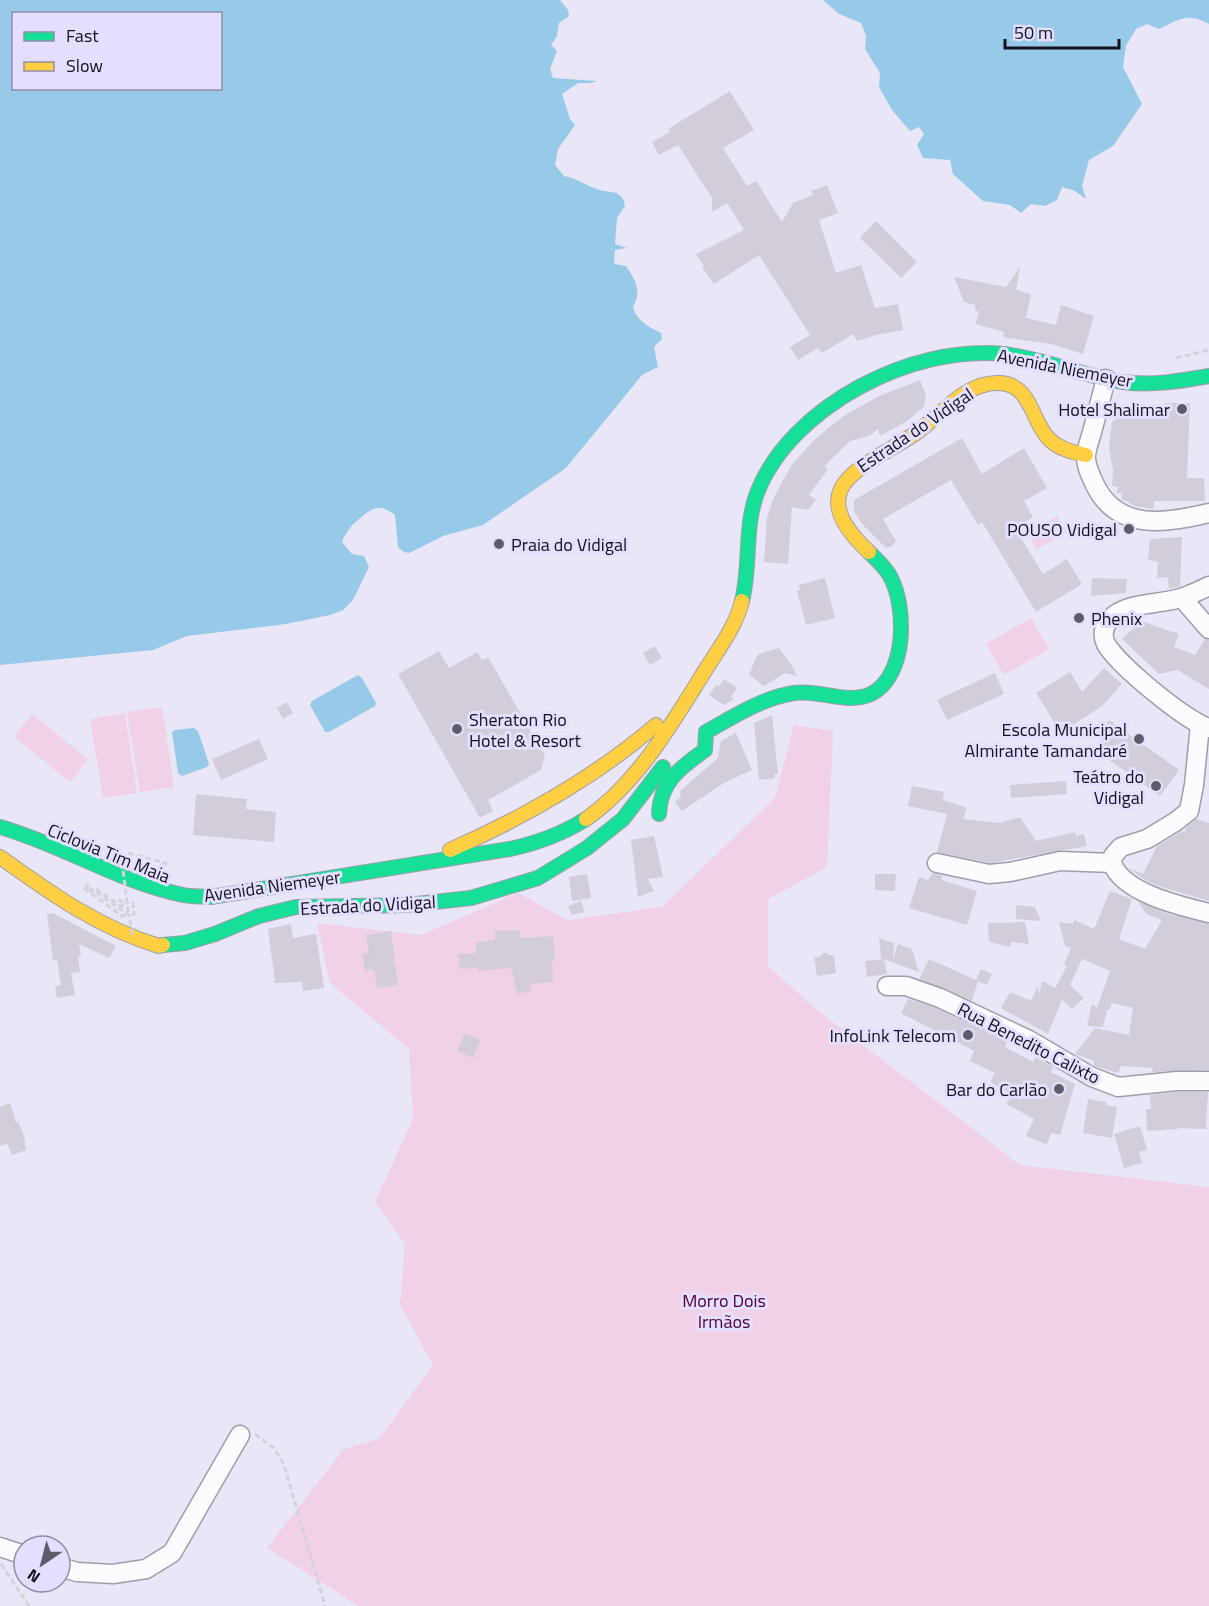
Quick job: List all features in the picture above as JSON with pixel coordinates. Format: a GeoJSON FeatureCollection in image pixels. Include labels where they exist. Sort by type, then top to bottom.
{"type":"FeatureCollection","features":[{"type":"Feature","properties":{"kind":"main road","name":"Avenida Niemeyer"},"geometry":{"type":"LineString","coordinates":[[0,827],[22,832],[128,878],[184,895],[211,897],[505,850],[548,839],[568,831],[585,820],[618,790],[670,728],[731,629],[740,608],[749,552],[751,516],[759,485],[789,443],[840,399],[869,382],[911,365],[954,355],[982,352],[1012,355],[1106,379],[1144,384],[1179,382],[1209,376]]}},
{"type":"Feature","properties":{"kind":"main road","name":"Estrada do Vidigal"},"geometry":{"type":"LineString","coordinates":[[690,743],[760,703],[796,692],[862,698],[874,693],[882,686],[895,667],[900,647],[900,611],[897,595],[889,575],[853,537],[843,524],[838,512],[842,485],[855,469],[910,439],[963,396],[982,386],[1000,383],[1011,385],[1022,391],[1030,403],[1037,423],[1045,436],[1055,445],[1066,451],[1086,455]]}},
{"type":"Feature","properties":{"kind":"main road","name":"Avenida Niemeyer"},"geometry":{"type":"LineString","coordinates":[[412,866],[515,819],[574,785],[635,744],[691,694]]}},
{"type":"Feature","properties":{"kind":"main road"},"geometry":{"type":"LineString","coordinates":[[659,814],[658,801],[663,788],[678,770],[705,750],[706,732]]}},
{"type":"Feature","properties":{"kind":"main road","name":"Estrada do Vidigal"},"geometry":{"type":"LineString","coordinates":[[0,857],[58,899],[133,938],[159,946],[185,943],[215,934],[259,916],[296,908],[407,905],[471,898],[538,878],[586,848],[623,819],[670,759]]}},
{"type":"Feature","properties":{"kind":"main road"},"geometry":{"type":"LineString","coordinates":[[548,839],[571,807],[574,785],[618,790]]}},
{"type":"Feature","properties":{"kind":"street"},"geometry":{"type":"LineString","coordinates":[[1106,379],[1086,455],[1090,474],[1108,505],[1124,516],[1139,521],[1165,520],[1209,513]]}},
{"type":"Feature","properties":{"kind":"street"},"geometry":{"type":"LineString","coordinates":[[1209,586],[1182,598],[1148,603],[1120,613],[1111,617],[1102,633],[1106,644],[1119,660],[1185,716],[1204,727],[1189,811],[1176,822],[1147,839],[1121,847],[1113,855],[1112,863],[1115,872],[1143,891],[1178,906],[1209,913]]}},
{"type":"Feature","properties":{"kind":"street"},"geometry":{"type":"LineString","coordinates":[[1182,598],[1209,629]]}},
{"type":"Feature","properties":{"kind":"street"},"geometry":{"type":"LineString","coordinates":[[937,863],[989,874],[1010,872],[1060,861],[1112,863]]}},
{"type":"Feature","properties":{"kind":"street","name":"Rua Benedito Calixto"},"geometry":{"type":"LineString","coordinates":[[887,986],[906,986],[940,998],[1029,1040],[1092,1077],[1119,1087],[1177,1081],[1209,1081]]}},
{"type":"Feature","properties":{"kind":"street"},"geometry":{"type":"LineString","coordinates":[[72,1571],[113,1574],[146,1569],[172,1553],[240,1435]]}},
{"type":"Feature","properties":{"kind":"path"},"geometry":{"type":"LineString","coordinates":[[1172,359],[1209,350]]}},
{"type":"Feature","properties":{"kind":"path","name":"Ciclovia Tim Maia"},"geometry":{"type":"LineString","coordinates":[[117,858],[123,860],[126,858],[164,866],[166,863],[121,853],[128,910],[128,914],[126,915],[122,916],[85,889],[88,887],[112,904],[120,909],[129,915],[133,938]]}},
{"type":"Feature","properties":{"kind":"path"},"geometry":{"type":"LineString","coordinates":[[240,1435],[246,1432],[258,1435],[274,1448],[284,1465],[325,1606]]}},
{"type":"Feature","properties":{"kind":"path"},"geometry":{"type":"LineString","coordinates":[[0,1563],[29,1606]]}},
{"type":"Feature","properties":{"kind":"green space"},"geometry":{"type":"Polygon","coordinates":[[[1057,516],[1066,532],[1037,549],[1028,533],[1057,516]]]}},
{"type":"Feature","properties":{"kind":"green space"},"geometry":{"type":"Polygon","coordinates":[[[1031,618],[1049,649],[1004,675],[986,644],[1031,618]]]}},
{"type":"Feature","properties":{"kind":"green space"},"geometry":{"type":"Polygon","coordinates":[[[162,707],[174,787],[140,792],[127,712],[162,707]]]}},
{"type":"Feature","properties":{"kind":"green space"},"geometry":{"type":"Polygon","coordinates":[[[125,713],[137,793],[103,798],[90,719],[125,713]]]}},
{"type":"Feature","properties":{"kind":"green space"},"geometry":{"type":"Polygon","coordinates":[[[32,714],[88,759],[70,782],[14,737],[32,714]]]}},
{"type":"Feature","properties":{"kind":"green space","name":"Morro Dois Irmãos"},"geometry":{"type":"Polygon","coordinates":[[[794,725],[833,731],[827,867],[768,899],[768,966],[817,1010],[1020,1165],[1209,1187],[1209,1606],[359,1606],[267,1548],[344,1449],[379,1439],[433,1365],[400,1305],[405,1244],[375,1202],[413,1119],[409,1049],[330,983],[317,923],[421,935],[518,893],[567,920],[662,907],[775,798],[794,725]]]}},
{"type":"Feature","properties":{"kind":"water"},"geometry":{"type":"Polygon","coordinates":[[[0,0],[560,0],[568,10],[569,16],[559,23],[557,36],[551,45],[557,51],[550,69],[553,78],[597,81],[578,83],[562,94],[570,119],[575,125],[558,149],[555,165],[564,176],[599,190],[616,193],[623,199],[625,206],[617,218],[615,244],[627,248],[615,250],[614,264],[626,266],[634,280],[637,296],[633,306],[634,311],[647,326],[661,333],[662,339],[654,347],[658,367],[642,375],[566,468],[483,525],[443,536],[409,553],[398,547],[395,515],[380,508],[364,515],[352,526],[342,542],[352,554],[364,556],[369,567],[353,600],[343,610],[286,624],[187,636],[153,650],[0,665],[0,0]]]}},
{"type":"Feature","properties":{"kind":"water"},"geometry":{"type":"Polygon","coordinates":[[[823,0],[1209,0],[1209,24],[1195,18],[1184,18],[1159,29],[1147,24],[1136,29],[1126,46],[1123,67],[1142,104],[1113,146],[1089,160],[1082,186],[1086,199],[1075,191],[1062,187],[1057,200],[1045,206],[1031,204],[1021,213],[1010,205],[983,201],[953,174],[950,160],[923,158],[917,145],[924,134],[919,127],[910,131],[892,110],[879,87],[880,73],[865,49],[866,36],[861,23],[839,14],[823,0]]]}},
{"type":"Feature","properties":{"kind":"water"},"geometry":{"type":"Polygon","coordinates":[[[358,675],[376,703],[375,706],[329,732],[325,732],[310,705],[312,701],[358,675]]]}},
{"type":"Feature","properties":{"kind":"water"},"geometry":{"type":"Polygon","coordinates":[[[194,728],[198,731],[209,764],[207,767],[182,776],[178,773],[172,732],[194,728]]]}},
{"type":"Feature","properties":{"kind":"building"},"geometry":{"type":"Polygon","coordinates":[[[730,91],[754,130],[723,148],[747,186],[756,181],[782,222],[793,203],[813,195],[811,191],[827,185],[838,213],[819,220],[836,273],[861,265],[875,308],[898,304],[903,330],[857,341],[853,334],[822,353],[818,348],[798,360],[790,347],[810,335],[759,255],[714,284],[696,254],[744,230],[727,203],[712,212],[712,198],[678,145],[659,155],[652,142],[670,132],[668,129],[730,91]]]}},
{"type":"Feature","properties":{"kind":"building"},"geometry":{"type":"Polygon","coordinates":[[[876,221],[917,262],[901,278],[860,238],[876,221]]]}},
{"type":"Feature","properties":{"kind":"building"},"geometry":{"type":"Polygon","coordinates":[[[1020,267],[1016,290],[1031,294],[1026,318],[1056,325],[1061,305],[1094,316],[1083,354],[1051,344],[1003,337],[1004,332],[975,324],[979,312],[975,310],[975,305],[964,302],[954,277],[1006,287],[1020,267]]]}},
{"type":"Feature","properties":{"kind":"building"},"geometry":{"type":"Polygon","coordinates":[[[920,380],[926,396],[924,407],[907,421],[880,436],[878,429],[869,436],[850,441],[824,466],[828,469],[809,495],[816,500],[808,510],[792,507],[788,564],[764,562],[767,518],[773,499],[791,466],[814,440],[842,417],[879,396],[920,380]]]}},
{"type":"Feature","properties":{"kind":"building"},"geometry":{"type":"Polygon","coordinates":[[[1164,403],[1190,403],[1187,478],[1204,478],[1205,501],[1154,501],[1154,509],[1134,506],[1121,500],[1122,493],[1116,493],[1118,487],[1112,486],[1113,470],[1109,448],[1112,421],[1115,420],[1114,413],[1117,412],[1117,407],[1164,408],[1164,403]]]}},
{"type":"Feature","properties":{"kind":"building"},"geometry":{"type":"Polygon","coordinates":[[[962,438],[982,474],[1024,448],[1047,488],[1024,501],[1033,517],[1015,528],[1043,574],[1067,559],[1082,584],[1036,612],[982,522],[978,525],[951,480],[883,519],[896,541],[892,546],[886,548],[862,524],[854,511],[854,500],[962,438]]]}},
{"type":"Feature","properties":{"kind":"building"},"geometry":{"type":"Polygon","coordinates":[[[1182,537],[1180,586],[1169,589],[1168,577],[1157,578],[1158,562],[1148,560],[1150,539],[1182,537]]]}},
{"type":"Feature","properties":{"kind":"building"},"geometry":{"type":"Polygon","coordinates":[[[825,578],[835,618],[806,625],[797,591],[800,590],[799,585],[825,578]]]}},
{"type":"Feature","properties":{"kind":"building"},"geometry":{"type":"Polygon","coordinates":[[[1092,578],[1127,579],[1126,593],[1091,596],[1092,578]]]}},
{"type":"Feature","properties":{"kind":"building"},"geometry":{"type":"Polygon","coordinates":[[[1141,621],[1179,634],[1174,647],[1195,655],[1205,639],[1209,640],[1209,689],[1177,670],[1159,674],[1122,639],[1141,621]]]}},
{"type":"Feature","properties":{"kind":"building"},"geometry":{"type":"Polygon","coordinates":[[[655,646],[662,658],[650,665],[643,653],[655,646]]]}},
{"type":"Feature","properties":{"kind":"building"},"geometry":{"type":"Polygon","coordinates":[[[779,648],[797,676],[785,673],[764,686],[749,675],[756,657],[779,648]]]}},
{"type":"Feature","properties":{"kind":"building"},"geometry":{"type":"Polygon","coordinates":[[[439,651],[449,668],[477,652],[482,660],[488,657],[545,756],[541,770],[488,800],[493,811],[480,818],[398,674],[439,651]]]}},
{"type":"Feature","properties":{"kind":"building"},"geometry":{"type":"Polygon","coordinates":[[[1104,668],[1122,684],[1102,706],[1068,728],[1063,721],[1056,725],[1036,693],[1070,672],[1082,692],[1104,668]]]}},
{"type":"Feature","properties":{"kind":"building"},"geometry":{"type":"Polygon","coordinates":[[[995,673],[1004,694],[947,720],[937,700],[995,673]]]}},
{"type":"Feature","properties":{"kind":"building"},"geometry":{"type":"Polygon","coordinates":[[[724,679],[737,688],[731,697],[734,699],[724,705],[709,695],[724,679]]]}},
{"type":"Feature","properties":{"kind":"building"},"geometry":{"type":"Polygon","coordinates":[[[287,702],[293,713],[283,719],[277,708],[287,702]]]}},
{"type":"Feature","properties":{"kind":"building"},"geometry":{"type":"Polygon","coordinates":[[[772,715],[778,774],[774,774],[775,778],[759,780],[754,723],[772,715]]]}},
{"type":"Feature","properties":{"kind":"building"},"geometry":{"type":"Polygon","coordinates":[[[1109,720],[1179,770],[1160,796],[1095,750],[1102,741],[1097,737],[1109,720]]]}},
{"type":"Feature","properties":{"kind":"building"},"geometry":{"type":"Polygon","coordinates":[[[736,733],[752,770],[724,783],[682,811],[675,802],[681,796],[680,791],[718,758],[721,741],[736,733]]]}},
{"type":"Feature","properties":{"kind":"building"},"geometry":{"type":"Polygon","coordinates":[[[259,739],[268,759],[221,780],[212,759],[259,739]]]}},
{"type":"Feature","properties":{"kind":"building"},"geometry":{"type":"Polygon","coordinates":[[[1066,781],[1067,794],[1011,798],[1010,785],[1066,781]]]}},
{"type":"Feature","properties":{"kind":"building"},"geometry":{"type":"Polygon","coordinates":[[[912,786],[944,792],[943,800],[967,808],[963,819],[1000,823],[1020,817],[1036,841],[1075,832],[1076,836],[1084,834],[1087,846],[990,863],[937,852],[947,814],[908,806],[912,786]]]}},
{"type":"Feature","properties":{"kind":"building"},"geometry":{"type":"Polygon","coordinates":[[[196,794],[247,799],[246,809],[276,812],[274,842],[193,835],[196,794]]]}},
{"type":"Feature","properties":{"kind":"building"},"geometry":{"type":"Polygon","coordinates":[[[1196,819],[1209,823],[1209,901],[1158,886],[1129,868],[1143,874],[1157,846],[1182,831],[1185,832],[1186,828],[1196,819]]]}},
{"type":"Feature","properties":{"kind":"building"},"geometry":{"type":"Polygon","coordinates":[[[654,836],[663,877],[648,879],[654,891],[638,897],[631,840],[654,836]]]}},
{"type":"Feature","properties":{"kind":"building"},"geometry":{"type":"Polygon","coordinates":[[[933,873],[943,876],[941,880],[977,891],[967,925],[909,908],[919,877],[928,880],[933,873]]]}},
{"type":"Feature","properties":{"kind":"building"},"geometry":{"type":"Polygon","coordinates":[[[587,874],[591,898],[572,901],[569,877],[587,874]]]}},
{"type":"Feature","properties":{"kind":"building"},"geometry":{"type":"Polygon","coordinates":[[[875,874],[896,874],[895,891],[875,890],[875,874]]]}},
{"type":"Feature","properties":{"kind":"building"},"geometry":{"type":"Polygon","coordinates":[[[1110,891],[1132,899],[1119,939],[1145,949],[1162,920],[1146,914],[1138,901],[1165,913],[1209,924],[1209,1070],[1152,1072],[1153,1068],[1121,1066],[1118,1073],[1097,1067],[1094,1061],[1075,1054],[1095,1028],[1129,1035],[1133,1008],[1112,1003],[1110,1009],[1107,1010],[1103,1027],[1087,1026],[1092,1004],[1097,1008],[1110,971],[1082,959],[1070,985],[1084,998],[1072,1009],[1062,1000],[1048,1034],[1001,1008],[1010,992],[1031,1001],[1038,986],[1039,995],[1042,981],[1055,988],[1067,966],[1064,964],[1071,948],[1065,946],[1059,922],[1073,924],[1074,920],[1094,929],[1110,891]]]}},
{"type":"Feature","properties":{"kind":"building"},"geometry":{"type":"Polygon","coordinates":[[[581,901],[585,912],[572,915],[568,906],[581,901]]]}},
{"type":"Feature","properties":{"kind":"building"},"geometry":{"type":"Polygon","coordinates":[[[1016,905],[1035,907],[1041,921],[1016,919],[1016,905]]]}},
{"type":"Feature","properties":{"kind":"building"},"geometry":{"type":"Polygon","coordinates":[[[53,913],[116,946],[109,958],[79,944],[80,972],[71,973],[75,995],[57,998],[55,986],[61,985],[57,960],[53,960],[47,914],[53,913]]]}},
{"type":"Feature","properties":{"kind":"building"},"geometry":{"type":"Polygon","coordinates":[[[1025,922],[1029,944],[1011,942],[1011,947],[989,942],[988,923],[1025,922]]]}},
{"type":"Feature","properties":{"kind":"building"},"geometry":{"type":"Polygon","coordinates":[[[291,924],[293,938],[316,934],[324,988],[303,991],[302,982],[275,983],[268,929],[291,924]]]}},
{"type":"Feature","properties":{"kind":"building"},"geometry":{"type":"Polygon","coordinates":[[[520,930],[520,938],[553,936],[555,961],[552,961],[553,982],[530,984],[532,991],[517,994],[511,968],[478,971],[478,968],[460,969],[458,954],[476,953],[476,942],[495,940],[495,931],[520,930]]]}},
{"type":"Feature","properties":{"kind":"building"},"geometry":{"type":"Polygon","coordinates":[[[391,931],[398,985],[377,988],[374,970],[365,971],[362,954],[369,953],[366,935],[391,931]]]}},
{"type":"Feature","properties":{"kind":"building"},"geometry":{"type":"Polygon","coordinates":[[[879,938],[894,943],[893,959],[898,944],[912,949],[919,972],[881,958],[879,938]]]}},
{"type":"Feature","properties":{"kind":"building"},"geometry":{"type":"Polygon","coordinates":[[[824,952],[834,955],[836,973],[817,976],[814,957],[819,957],[824,952]]]}},
{"type":"Feature","properties":{"kind":"building"},"geometry":{"type":"Polygon","coordinates":[[[884,959],[887,974],[867,977],[865,961],[884,959]]]}},
{"type":"Feature","properties":{"kind":"building"},"geometry":{"type":"Polygon","coordinates":[[[929,959],[978,981],[972,1001],[919,979],[929,959]]]}},
{"type":"Feature","properties":{"kind":"building"},"geometry":{"type":"Polygon","coordinates":[[[981,969],[992,974],[987,985],[976,980],[981,969]]]}},
{"type":"Feature","properties":{"kind":"building"},"geometry":{"type":"Polygon","coordinates":[[[908,999],[936,1008],[1007,1042],[1005,1047],[1033,1062],[1035,1057],[1053,1067],[1051,1072],[1075,1084],[1060,1135],[1051,1133],[1047,1145],[1026,1136],[1034,1119],[1006,1104],[1013,1095],[990,1082],[995,1073],[970,1061],[974,1051],[901,1013],[908,999]]]}},
{"type":"Feature","properties":{"kind":"building"},"geometry":{"type":"Polygon","coordinates":[[[465,1033],[481,1040],[473,1058],[457,1051],[465,1033]]]}},
{"type":"Feature","properties":{"kind":"building"},"geometry":{"type":"Polygon","coordinates":[[[1208,1092],[1206,1129],[1178,1128],[1147,1131],[1146,1109],[1151,1109],[1150,1095],[1208,1092]]]}},
{"type":"Feature","properties":{"kind":"building"},"geometry":{"type":"Polygon","coordinates":[[[1088,1099],[1106,1102],[1106,1105],[1117,1107],[1112,1138],[1083,1133],[1088,1099]]]}},
{"type":"Feature","properties":{"kind":"building"},"geometry":{"type":"Polygon","coordinates":[[[10,1103],[16,1122],[18,1121],[24,1136],[26,1150],[12,1155],[7,1143],[0,1146],[0,1107],[10,1103]]]}},
{"type":"Feature","properties":{"kind":"building"},"geometry":{"type":"Polygon","coordinates":[[[1140,1126],[1147,1150],[1139,1152],[1142,1163],[1124,1168],[1114,1134],[1140,1126]]]}},
{"type":"Feature","properties":{"kind":"traffic: fast"},"geometry":{"type":"LineString","coordinates":[[742,601],[750,520],[757,493],[774,462],[797,433],[826,408],[859,387],[895,371],[932,359],[969,354],[1019,356],[1123,382],[1166,382],[1209,376]]}},
{"type":"Feature","properties":{"kind":"traffic: fast"},"geometry":{"type":"LineString","coordinates":[[659,814],[663,793],[673,776],[705,750],[706,732],[748,709],[782,695],[804,692],[852,698],[871,694],[883,685],[892,672],[897,657],[901,622],[896,589],[890,576],[869,552]]}},
{"type":"Feature","properties":{"kind":"traffic: fast"},"geometry":{"type":"LineString","coordinates":[[163,945],[185,943],[215,934],[259,916],[296,907],[407,905],[471,898],[538,878],[587,848],[623,819],[663,767]]}},
{"type":"Feature","properties":{"kind":"traffic: fast"},"geometry":{"type":"LineString","coordinates":[[0,827],[46,843],[114,873],[159,889],[186,896],[211,897],[510,849],[550,837],[586,819]]}},
{"type":"Feature","properties":{"kind":"traffic: slow"},"geometry":{"type":"LineString","coordinates":[[869,552],[849,529],[839,510],[839,495],[846,481],[877,457],[916,433],[955,400],[976,387],[1000,383],[1011,385],[1025,397],[1049,439],[1061,448],[1086,455]]}},
{"type":"Feature","properties":{"kind":"traffic: slow"},"geometry":{"type":"LineString","coordinates":[[586,819],[622,788],[653,750],[727,636],[742,601]]}},
{"type":"Feature","properties":{"kind":"traffic: slow"},"geometry":{"type":"LineString","coordinates":[[450,850],[558,795],[608,762],[656,725]]}},
{"type":"Feature","properties":{"kind":"traffic: slow"},"geometry":{"type":"LineString","coordinates":[[0,857],[56,896],[116,930],[159,946],[163,945]]}},
{"type":"Feature","properties":{"kind":"place","name":"Hotel Shalimar"},"geometry":{"type":"Point","coordinates":[1182,409]}},
{"type":"Feature","properties":{"kind":"place","name":"POUSO Vidigal"},"geometry":{"type":"Point","coordinates":[1129,529]}},
{"type":"Feature","properties":{"kind":"place","name":"Praia do Vidigal"},"geometry":{"type":"Point","coordinates":[499,544]}},
{"type":"Feature","properties":{"kind":"place","name":"Phenix"},"geometry":{"type":"Point","coordinates":[1079,618]}},
{"type":"Feature","properties":{"kind":"place","name":"Sheraton Rio Hotel & Resort"},"geometry":{"type":"Point","coordinates":[457,729]}},
{"type":"Feature","properties":{"kind":"place","name":"Escola Municipal Almirante Tamandaré"},"geometry":{"type":"Point","coordinates":[1139,739]}},
{"type":"Feature","properties":{"kind":"place","name":"Teátro do Vidigal"},"geometry":{"type":"Point","coordinates":[1156,786]}},
{"type":"Feature","properties":{"kind":"place","name":"InfoLink Telecom"},"geometry":{"type":"Point","coordinates":[968,1035]}},
{"type":"Feature","properties":{"kind":"place","name":"Bar do Carlão"},"geometry":{"type":"Point","coordinates":[1059,1089]}}]}
